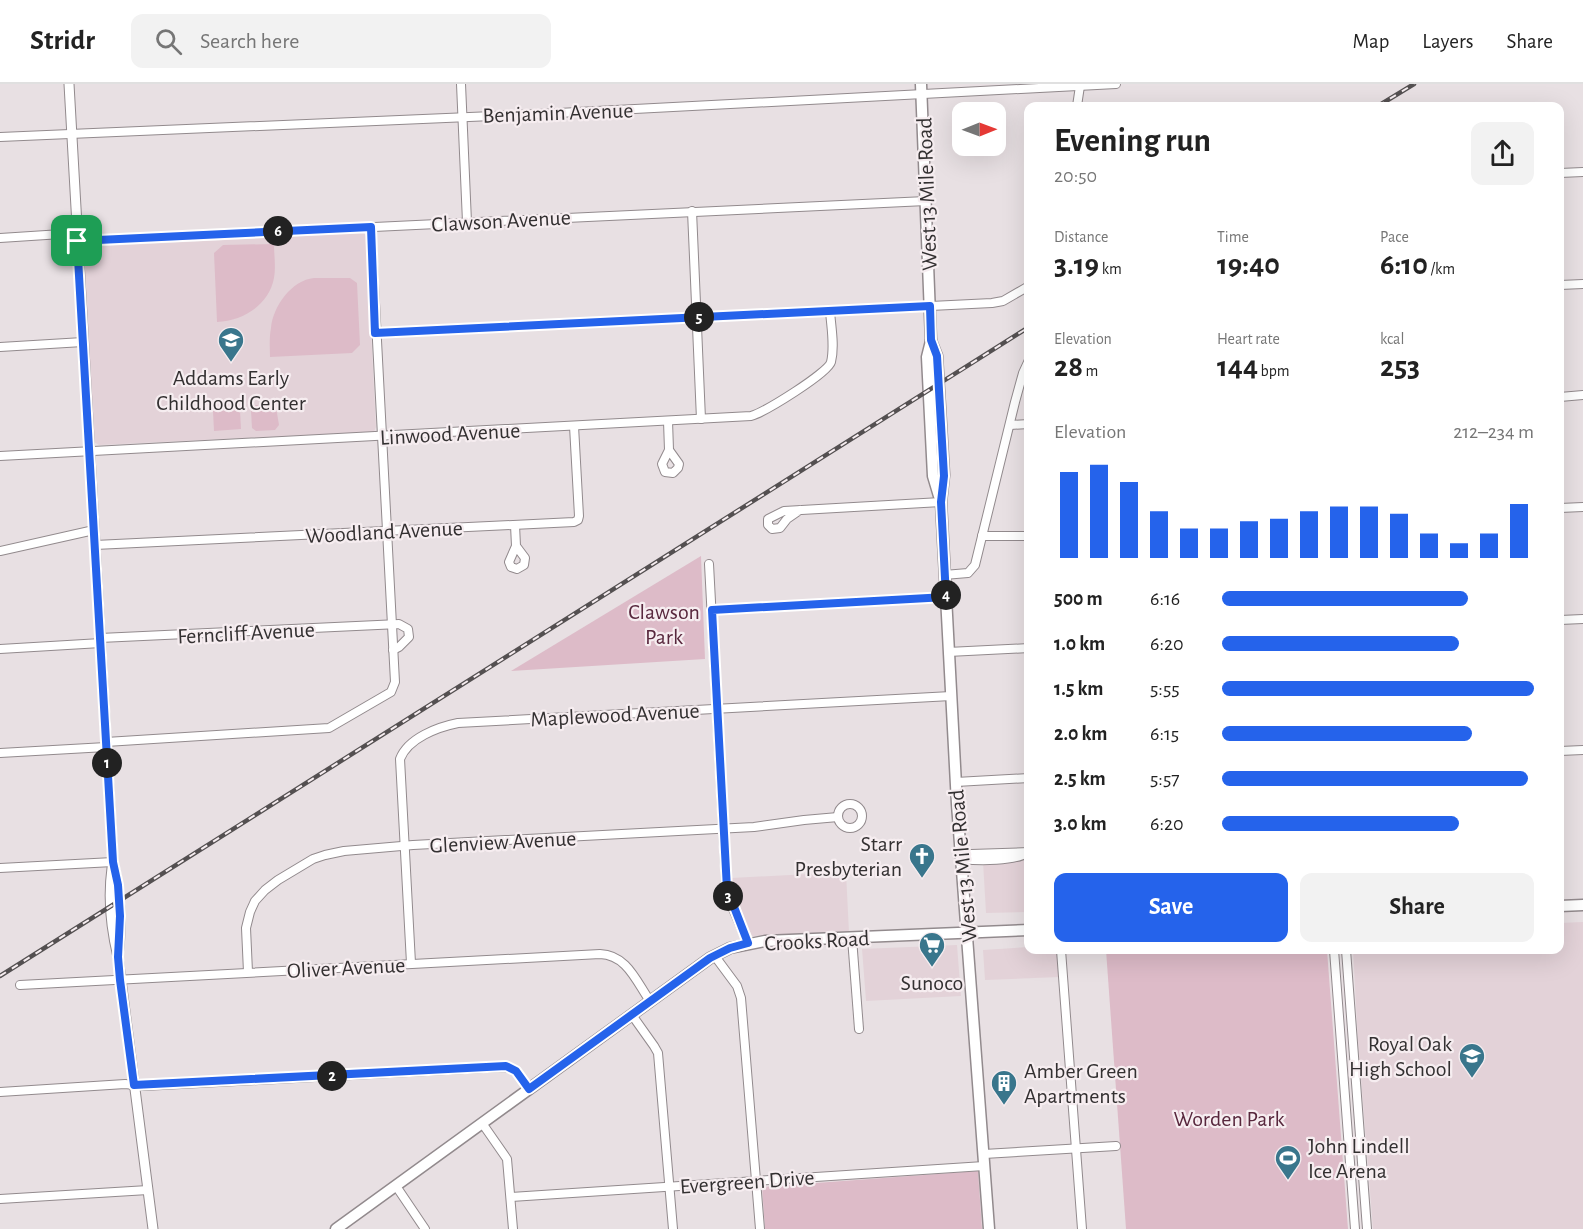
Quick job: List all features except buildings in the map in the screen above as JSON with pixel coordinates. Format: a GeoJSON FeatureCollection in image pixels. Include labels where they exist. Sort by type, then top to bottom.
{"type":"FeatureCollection","features":[{"type":"Feature","properties":{"kind":"main road","name":"West 13 Mile Road"},"geometry":{"type":"LineString","coordinates":[[921,89],[931,340],[927,357],[933,476],[941,502],[956,782],[989,1229]]}},
{"type":"Feature","properties":{"kind":"main road"},"geometry":{"type":"LineString","coordinates":[[1564,906],[1583,905]]}},
{"type":"Feature","properties":{"kind":"main road","name":"Crooks Road"},"geometry":{"type":"LineString","coordinates":[[336,1229],[714,955],[730,948],[748,943],[1024,930]]}},
{"type":"Feature","properties":{"kind":"street"},"geometry":{"type":"LineString","coordinates":[[69,84],[113,862],[110,885],[113,937],[118,957],[153,1229]]}},
{"type":"Feature","properties":{"kind":"street"},"geometry":{"type":"LineString","coordinates":[[461,84],[467,222]]}},
{"type":"Feature","properties":{"kind":"street","name":"Benjamin Avenue"},"geometry":{"type":"LineString","coordinates":[[0,136],[462,116],[921,89],[1116,84]]}},
{"type":"Feature","properties":{"kind":"street"},"geometry":{"type":"LineString","coordinates":[[1078,102],[1080,86]]}},
{"type":"Feature","properties":{"kind":"street"},"geometry":{"type":"LineString","coordinates":[[1564,173],[1583,172]]}},
{"type":"Feature","properties":{"kind":"street","name":"Clawson Avenue"},"geometry":{"type":"LineString","coordinates":[[0,238],[371,227],[926,201]]}},
{"type":"Feature","properties":{"kind":"street"},"geometry":{"type":"LineString","coordinates":[[692,211],[701,419]]}},
{"type":"Feature","properties":{"kind":"street"},"geometry":{"type":"LineString","coordinates":[[0,753],[329,728],[391,692],[395,682],[371,227]]}},
{"type":"Feature","properties":{"kind":"street"},"geometry":{"type":"LineString","coordinates":[[1564,285],[1583,284]]}},
{"type":"Feature","properties":{"kind":"street"},"geometry":{"type":"LineString","coordinates":[[375,333],[996,302],[1010,298],[1024,289]]}},
{"type":"Feature","properties":{"kind":"street","name":"Linwood Avenue"},"geometry":{"type":"LineString","coordinates":[[0,456],[755,415],[823,373],[830,363],[832,353],[830,310]]}},
{"type":"Feature","properties":{"kind":"street"},"geometry":{"type":"LineString","coordinates":[[0,347],[83,342]]}},
{"type":"Feature","properties":{"kind":"street"},"geometry":{"type":"LineString","coordinates":[[945,575],[962,575],[972,570],[1024,375]]}},
{"type":"Feature","properties":{"kind":"street"},"geometry":{"type":"LineString","coordinates":[[1564,397],[1583,395]]}},
{"type":"Feature","properties":{"kind":"street"},"geometry":{"type":"LineString","coordinates":[[668,421],[669,450]]}},
{"type":"Feature","properties":{"kind":"street"},"geometry":{"type":"LineString","coordinates":[[1010,425],[1024,424]]}},
{"type":"Feature","properties":{"kind":"street","name":"Woodland Avenue"},"geometry":{"type":"LineString","coordinates":[[95,544],[386,532],[578,520],[574,426]]}},
{"type":"Feature","properties":{"kind":"street"},"geometry":{"type":"LineString","coordinates":[[800,510],[941,502]]}},
{"type":"Feature","properties":{"kind":"street"},"geometry":{"type":"LineString","coordinates":[[1564,508],[1583,507]]}},
{"type":"Feature","properties":{"kind":"street"},"geometry":{"type":"LineString","coordinates":[[515,525],[516,546]]}},
{"type":"Feature","properties":{"kind":"street"},"geometry":{"type":"LineString","coordinates":[[0,551],[94,530]]}},
{"type":"Feature","properties":{"kind":"street"},"geometry":{"type":"LineString","coordinates":[[982,536],[1024,536]]}},
{"type":"Feature","properties":{"kind":"street"},"geometry":{"type":"LineString","coordinates":[[709,564],[727,889],[748,943]]}},
{"type":"Feature","properties":{"kind":"street"},"geometry":{"type":"LineString","coordinates":[[712,610],[946,597]]}},
{"type":"Feature","properties":{"kind":"street"},"geometry":{"type":"LineString","coordinates":[[1564,620],[1583,618]]}},
{"type":"Feature","properties":{"kind":"street"},"geometry":{"type":"LineString","coordinates":[[392,624],[402,625],[408,629],[410,634],[403,644],[393,650]]}},
{"type":"Feature","properties":{"kind":"street","name":"Ferncliff Avenue"},"geometry":{"type":"LineString","coordinates":[[0,649],[392,624]]}},
{"type":"Feature","properties":{"kind":"street"},"geometry":{"type":"LineString","coordinates":[[948,652],[1024,648]]}},
{"type":"Feature","properties":{"kind":"street","name":"Maplewood Avenue"},"geometry":{"type":"LineString","coordinates":[[404,847],[400,759],[405,749],[444,726],[458,723],[951,696]]}},
{"type":"Feature","properties":{"kind":"street"},"geometry":{"type":"LineString","coordinates":[[1564,751],[1583,750]]}},
{"type":"Feature","properties":{"kind":"street"},"geometry":{"type":"LineString","coordinates":[[956,782],[1024,778]]}},
{"type":"Feature","properties":{"kind":"street","name":"Glenview Avenue"},"geometry":{"type":"LineString","coordinates":[[248,972],[246,936],[253,905],[265,890],[297,868],[325,855],[344,851],[404,847],[754,827],[838,817]]}},
{"type":"Feature","properties":{"kind":"street"},"geometry":{"type":"LineString","coordinates":[[404,847],[411,963]]}},
{"type":"Feature","properties":{"kind":"street"},"geometry":{"type":"LineString","coordinates":[[962,859],[1020,858],[1024,855]]}},
{"type":"Feature","properties":{"kind":"street"},"geometry":{"type":"LineString","coordinates":[[0,868],[113,862]]}},
{"type":"Feature","properties":{"kind":"street"},"geometry":{"type":"LineString","coordinates":[[852,938],[859,1029]]}},
{"type":"Feature","properties":{"kind":"street","name":"Oliver Avenue"},"geometry":{"type":"LineString","coordinates":[[20,986],[606,954],[621,960],[650,1001]]}},
{"type":"Feature","properties":{"kind":"street"},"geometry":{"type":"LineString","coordinates":[[1061,954],[1082,1229]]}},
{"type":"Feature","properties":{"kind":"street"},"geometry":{"type":"LineString","coordinates":[[1334,954],[1355,1229]]}},
{"type":"Feature","properties":{"kind":"street"},"geometry":{"type":"LineString","coordinates":[[1346,954],[1367,1229]]}},
{"type":"Feature","properties":{"kind":"street"},"geometry":{"type":"LineString","coordinates":[[714,955],[737,986],[741,998],[760,1229]]}},
{"type":"Feature","properties":{"kind":"street"},"geometry":{"type":"LineString","coordinates":[[632,1015],[657,1053],[673,1229]]}},
{"type":"Feature","properties":{"kind":"street"},"geometry":{"type":"LineString","coordinates":[[1339,1019],[1352,1024]]}},
{"type":"Feature","properties":{"kind":"street"},"geometry":{"type":"LineString","coordinates":[[0,1092],[506,1066],[516,1071],[529,1089]]}},
{"type":"Feature","properties":{"kind":"street"},"geometry":{"type":"LineString","coordinates":[[1345,1095],[1357,1094]]}},
{"type":"Feature","properties":{"kind":"street"},"geometry":{"type":"LineString","coordinates":[[482,1123],[507,1159],[513,1229]]}},
{"type":"Feature","properties":{"kind":"street"},"geometry":{"type":"LineString","coordinates":[[984,1154],[1116,1146]]}},
{"type":"Feature","properties":{"kind":"street","name":"Evergreen Drive"},"geometry":{"type":"LineString","coordinates":[[511,1197],[984,1166]]}},
{"type":"Feature","properties":{"kind":"street"},"geometry":{"type":"LineString","coordinates":[[396,1186],[425,1229]]}},
{"type":"Feature","properties":{"kind":"street"},"geometry":{"type":"LineString","coordinates":[[0,1199],[148,1190]]}},
{"type":"Feature","properties":{"kind":"street"},"geometry":{"type":"LineString","coordinates":[[1353,1207],[1365,1206]]}},
{"type":"Feature","properties":{"kind":"shaded area","name":"Addams Early Childhood Center"},"geometry":{"type":"Polygon","coordinates":[[[364,233],[366,236],[376,427],[374,432],[99,445],[94,442],[83,251],[86,247],[364,233]]]}},
{"type":"Feature","properties":{"kind":"shaded area"},"geometry":{"type":"Polygon","coordinates":[[[1024,860],[1024,912],[986,913],[983,862],[1024,860]]]}},
{"type":"Feature","properties":{"kind":"shaded area"},"geometry":{"type":"Polygon","coordinates":[[[846,872],[849,932],[752,936],[732,892],[731,878],[846,872]]]}},
{"type":"Feature","properties":{"kind":"shaded area","name":"Royal Oak High School"},"geometry":{"type":"Polygon","coordinates":[[[1583,922],[1583,1229],[1373,1229],[1353,954],[1564,954],[1564,923],[1583,922]]]}},
{"type":"Feature","properties":{"kind":"shaded area"},"geometry":{"type":"Polygon","coordinates":[[[957,945],[961,996],[866,1001],[862,949],[957,945]]]}},
{"type":"Feature","properties":{"kind":"shaded area"},"geometry":{"type":"Polygon","coordinates":[[[1024,947],[1024,954],[1057,954],[1059,977],[985,980],[983,950],[1024,947]]]}},
{"type":"Feature","properties":{"kind":"green space"},"geometry":{"type":"Polygon","coordinates":[[[274,244],[274,278],[267,296],[261,304],[245,315],[217,322],[214,253],[223,245],[274,244]]]}},
{"type":"Feature","properties":{"kind":"green space"},"geometry":{"type":"Polygon","coordinates":[[[314,278],[350,278],[357,283],[360,345],[352,353],[270,357],[271,328],[275,311],[291,289],[314,278]]]}},
{"type":"Feature","properties":{"kind":"green space"},"geometry":{"type":"Polygon","coordinates":[[[256,405],[276,407],[279,425],[275,430],[256,431],[252,428],[251,411],[256,405]]]}},
{"type":"Feature","properties":{"kind":"green space"},"geometry":{"type":"Polygon","coordinates":[[[240,410],[241,429],[214,431],[213,411],[240,410]]]}},
{"type":"Feature","properties":{"kind":"green space","name":"Clawson Park"},"geometry":{"type":"Polygon","coordinates":[[[701,556],[705,659],[511,671],[701,556]]]}},
{"type":"Feature","properties":{"kind":"green space","name":"Worden Park"},"geometry":{"type":"Polygon","coordinates":[[[1106,954],[1327,954],[1348,1229],[1126,1229],[1106,954]]]}},
{"type":"Feature","properties":{"kind":"green space"},"geometry":{"type":"Polygon","coordinates":[[[978,1171],[982,1229],[765,1229],[762,1187],[978,1171]]]}},
{"type":"Feature","properties":{"kind":"railway"},"geometry":{"type":"LineString","coordinates":[[1385,102],[1414,84]]}},
{"type":"Feature","properties":{"kind":"railway"},"geometry":{"type":"LineString","coordinates":[[0,976],[1024,330]]}},
{"type":"Feature","properties":{"kind":"place","name":"Addams Early Childhood Center"},"geometry":{"type":"Point","coordinates":[231,363]}},
{"type":"Feature","properties":{"kind":"place","name":"Starr Presbyterian"},"geometry":{"type":"Point","coordinates":[922,879]}},
{"type":"Feature","properties":{"kind":"place","name":"Sunoco"},"geometry":{"type":"Point","coordinates":[932,968]}},
{"type":"Feature","properties":{"kind":"place","name":"Royal Oak High School"},"geometry":{"type":"Point","coordinates":[1472,1079]}},
{"type":"Feature","properties":{"kind":"place","name":"Amber Green Apartments"},"geometry":{"type":"Point","coordinates":[1004,1106]}},
{"type":"Feature","properties":{"kind":"place","name":"John Lindell Ice Arena"},"geometry":{"type":"Point","coordinates":[1288,1181]}},
{"type":"Feature","properties":{"kind":"route"},"geometry":{"type":"LineString","coordinates":[[371,227],[375,333],[930,306],[931,340],[937,356],[944,476],[941,502],[946,597],[712,610],[727,889],[730,902],[748,943],[730,948],[710,958],[529,1089],[516,1071],[506,1066],[134,1085],[118,957],[120,916],[118,885],[113,862],[77,241],[371,227]]}}]}
